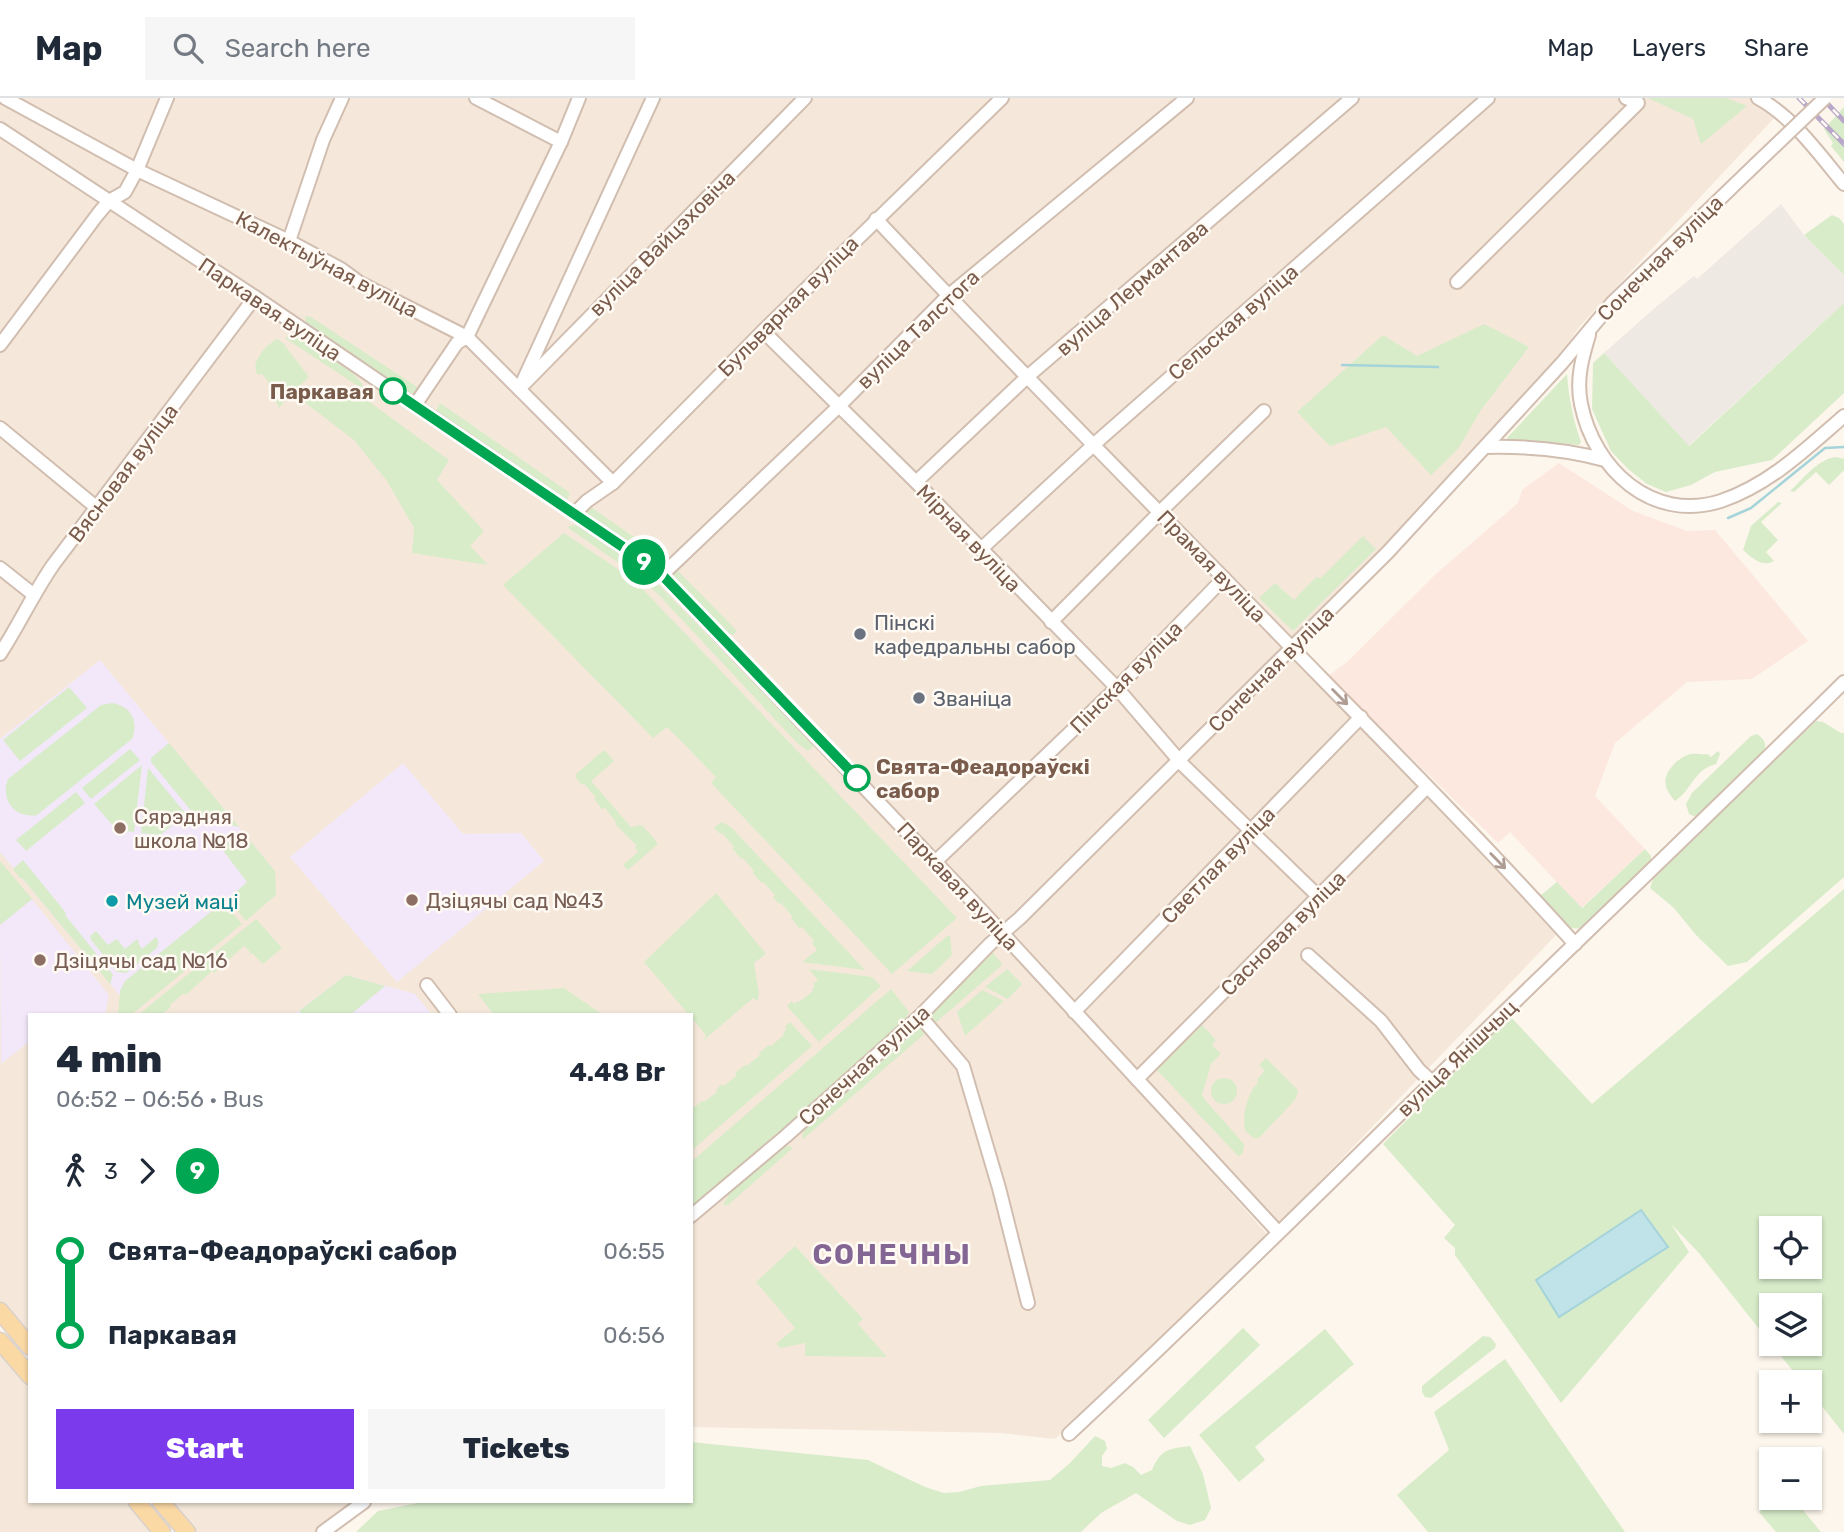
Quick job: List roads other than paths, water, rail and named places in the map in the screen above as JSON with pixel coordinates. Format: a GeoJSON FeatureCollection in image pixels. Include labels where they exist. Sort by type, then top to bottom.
{"type":"FeatureCollection","features":[{"type":"Feature","properties":{"kind":"main road"},"geometry":{"type":"LineString","coordinates":[[0,1311],[28,1345]]}},
{"type":"Feature","properties":{"kind":"main road"},"geometry":{"type":"LineString","coordinates":[[0,1341],[28,1374]]}},
{"type":"Feature","properties":{"kind":"main road"},"geometry":{"type":"LineString","coordinates":[[138,1503],[162,1532]]}},
{"type":"Feature","properties":{"kind":"main road"},"geometry":{"type":"LineString","coordinates":[[162,1503],[187,1532]]}},
{"type":"Feature","properties":{"kind":"street","name":"Калектыўная вуліца"},"geometry":{"type":"LineString","coordinates":[[5,98],[137,170],[289,241],[341,269],[360,283],[467,337],[612,483]]}},
{"type":"Feature","properties":{"kind":"street"},"geometry":{"type":"LineString","coordinates":[[0,345],[109,201],[125,192],[167,98]]}},
{"type":"Feature","properties":{"kind":"street"},"geometry":{"type":"LineString","coordinates":[[289,241],[323,140],[342,98]]}},
{"type":"Feature","properties":{"kind":"street"},"geometry":{"type":"LineString","coordinates":[[476,98],[561,142]]}},
{"type":"Feature","properties":{"kind":"street"},"geometry":{"type":"LineString","coordinates":[[415,405],[457,343],[467,337],[561,142],[579,98]]}},
{"type":"Feature","properties":{"kind":"street"},"geometry":{"type":"LineString","coordinates":[[519,388],[653,98]]}},
{"type":"Feature","properties":{"kind":"street","name":"вуліца Вайцэховіча"},"geometry":{"type":"LineString","coordinates":[[519,388],[805,98]]}},
{"type":"Feature","properties":{"kind":"street","name":"Бульварная вуліца"},"geometry":{"type":"LineString","coordinates":[[575,513],[612,483],[876,219],[1002,98]]}},
{"type":"Feature","properties":{"kind":"street","name":"вуліца Талстога"},"geometry":{"type":"LineString","coordinates":[[662,575],[838,407],[948,296],[1187,98]]}},
{"type":"Feature","properties":{"kind":"street","name":"вуліца Лермантава"},"geometry":{"type":"LineString","coordinates":[[916,482],[1027,377],[1352,98]]}},
{"type":"Feature","properties":{"kind":"street","name":"Сельская вуліца"},"geometry":{"type":"LineString","coordinates":[[981,549],[1093,444],[1488,98]]}},
{"type":"Feature","properties":{"kind":"street"},"geometry":{"type":"LineString","coordinates":[[1758,98],[1792,125],[1844,184]]}},
{"type":"Feature","properties":{"kind":"street","name":"Сонечная вуліца"},"geometry":{"type":"LineString","coordinates":[[693,1214],[786,1136],[920,1016],[1020,918],[1388,552],[1635,279],[1825,98]]}},
{"type":"Feature","properties":{"kind":"street"},"geometry":{"type":"LineString","coordinates":[[1457,282],[1632,100]]}},
{"type":"Feature","properties":{"kind":"street","name":"Паркавая вуліца"},"geometry":{"type":"LineString","coordinates":[[0,129],[255,297],[575,513],[662,575],[1002,933],[1278,1232]]}},
{"type":"Feature","properties":{"kind":"street","name":"Прамая вуліца"},"geometry":{"type":"LineString","coordinates":[[876,219],[1361,718],[1575,944]]}},
{"type":"Feature","properties":{"kind":"street","name":"Вясновая вуліца"},"geometry":{"type":"LineString","coordinates":[[0,654],[53,565],[255,297]]}},
{"type":"Feature","properties":{"kind":"street","name":"Мірная вуліца"},"geometry":{"type":"LineString","coordinates":[[763,331],[916,482],[1117,688],[1183,765],[1319,897]]}},
{"type":"Feature","properties":{"kind":"street"},"geometry":{"type":"LineString","coordinates":[[1590,331],[1580,368],[1581,403],[1591,437],[1615,471],[1634,489],[1657,501],[1682,505],[1712,503],[1760,484],[1844,416]]}},
{"type":"Feature","properties":{"kind":"street"},"geometry":{"type":"LineString","coordinates":[[1051,622],[1264,411]]}},
{"type":"Feature","properties":{"kind":"street"},"geometry":{"type":"LineString","coordinates":[[0,428],[97,508]]}},
{"type":"Feature","properties":{"kind":"street"},"geometry":{"type":"LineString","coordinates":[[1485,447],[1541,447],[1605,460]]}},
{"type":"Feature","properties":{"kind":"street"},"geometry":{"type":"LineString","coordinates":[[0,568],[34,595]]}},
{"type":"Feature","properties":{"kind":"street","name":"Пінская вуліца"},"geometry":{"type":"LineString","coordinates":[[935,862],[1117,688],[1224,578]]}},
{"type":"Feature","properties":{"kind":"street","name":"вуліца Янішчыц"},"geometry":{"type":"LineString","coordinates":[[1069,1434],[1163,1346],[1844,682]]}},
{"type":"Feature","properties":{"kind":"street","name":"Светлая вуліца"},"geometry":{"type":"LineString","coordinates":[[1074,1012],[1361,718]]}},
{"type":"Feature","properties":{"kind":"street","name":"Сасновая вуліца"},"geometry":{"type":"LineString","coordinates":[[1137,1079],[1427,787]]}},
{"type":"Feature","properties":{"kind":"street"},"geometry":{"type":"LineString","coordinates":[[1308,956],[1381,1021],[1419,1070],[1432,1082]]}},
{"type":"Feature","properties":{"kind":"street"},"geometry":{"type":"LineString","coordinates":[[427,985],[448,1013]]}},
{"type":"Feature","properties":{"kind":"street"},"geometry":{"type":"LineString","coordinates":[[920,1016],[963,1066],[999,1188],[1028,1303]]}},
{"type":"Feature","properties":{"kind":"street"},"geometry":{"type":"LineString","coordinates":[[323,1532],[363,1503]]}},
{"type":"Feature","properties":{"kind":"water"},"geometry":{"type":"Polygon","coordinates":[[[1641,1210],[1668,1247],[1559,1317],[1536,1280],[1641,1210]]]}},
{"type":"Feature","properties":{"kind":"waterway"},"geometry":{"type":"LineString","coordinates":[[1342,365],[1438,367]]}},
{"type":"Feature","properties":{"kind":"waterway"},"geometry":{"type":"LineString","coordinates":[[1728,518],[1751,508],[1825,448],[1844,447]]}},
{"type":"Feature","properties":{"kind":"railway"},"geometry":{"type":"LineString","coordinates":[[1799,98],[1844,144]]}},
{"type":"Feature","properties":{"kind":"railway"},"geometry":{"type":"LineString","coordinates":[[1822,98],[1844,121]]}},
{"type":"Feature","properties":{"kind":"place","name":"Паркавая"},"geometry":{"type":"Point","coordinates":[393,391]}},
{"type":"Feature","properties":{"kind":"place","name":"Пінскі кафедральны сабор"},"geometry":{"type":"Point","coordinates":[860,634]}},
{"type":"Feature","properties":{"kind":"place","name":"Званіца"},"geometry":{"type":"Point","coordinates":[919,698]}},
{"type":"Feature","properties":{"kind":"place","name":"Свята-Феадораўскі сабор"},"geometry":{"type":"Point","coordinates":[857,778]}},
{"type":"Feature","properties":{"kind":"place","name":"Сярэдняя школа №18"},"geometry":{"type":"Point","coordinates":[120,828]}},
{"type":"Feature","properties":{"kind":"place","name":"Дзіцячы сад №43"},"geometry":{"type":"Point","coordinates":[412,900]}},
{"type":"Feature","properties":{"kind":"place","name":"Музей маці"},"geometry":{"type":"Point","coordinates":[112,901]}},
{"type":"Feature","properties":{"kind":"place","name":"Дзіцячы сад №16"},"geometry":{"type":"Point","coordinates":[40,960]}},
{"type":"Feature","properties":{"kind":"district","name":"СОНЕЧНЫ"},"geometry":{"type":"Point","coordinates":[892,1254]}}]}
